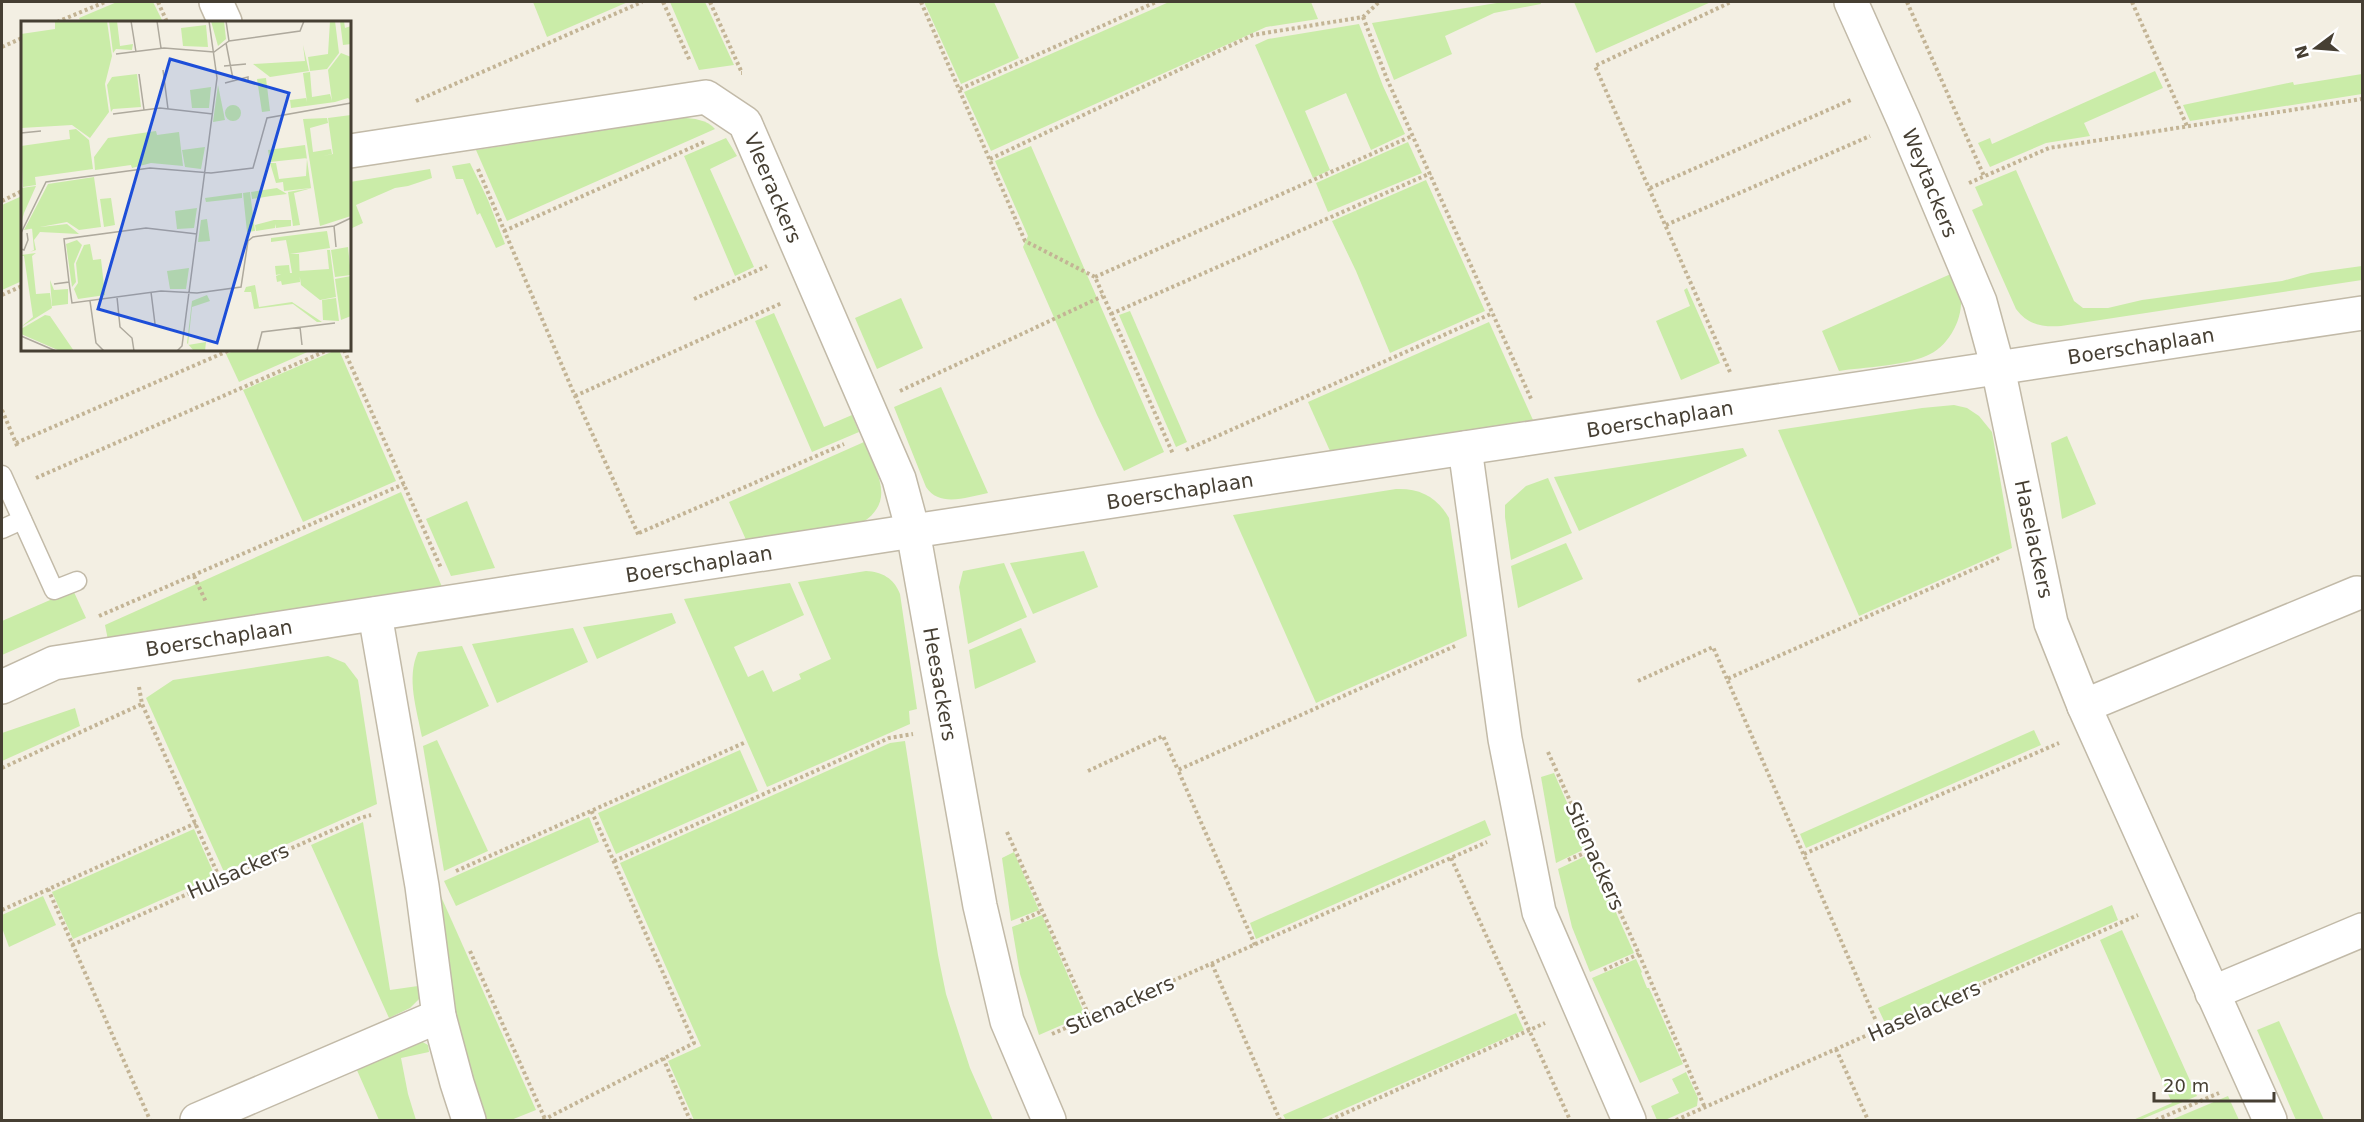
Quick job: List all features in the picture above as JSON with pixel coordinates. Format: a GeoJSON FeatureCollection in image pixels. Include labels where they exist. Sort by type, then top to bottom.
{"type":"FeatureCollection","features":[{"type":"Feature","properties":{"kind":"street"},"geometry":{"type":"LineString","coordinates":[[216,2],[225,21]]}},
{"type":"Feature","properties":{"kind":"street","name":"Weytackers"},"geometry":{"type":"LineString","coordinates":[[1851,2],[1980,302],[1998,368]]}},
{"type":"Feature","properties":{"kind":"street"},"geometry":{"type":"LineString","coordinates":[[351,152],[706,97]]}},
{"type":"Feature","properties":{"kind":"street","name":"Vleerackers"},"geometry":{"type":"LineString","coordinates":[[706,97],[745,123],[899,478],[913,531]]}},
{"type":"Feature","properties":{"kind":"street","name":"Boerschaplaan"},"geometry":{"type":"LineString","coordinates":[[2,687],[54,663],[2362,313]]}},
{"type":"Feature","properties":{"kind":"street","name":"Haselackers"},"geometry":{"type":"LineString","coordinates":[[1998,368],[2051,623],[2089,716],[2270,1120]]}},
{"type":"Feature","properties":{"kind":"street"},"geometry":{"type":"LineString","coordinates":[[1465,448],[1505,739],[1539,912],[1629,1120]]}},
{"type":"Feature","properties":{"kind":"street","name":"Heesackers"},"geometry":{"type":"LineString","coordinates":[[913,531],[980,906],[1006,1021],[1049,1120]]}},
{"type":"Feature","properties":{"kind":"street"},"geometry":{"type":"LineString","coordinates":[[2089,716],[2357,593]]}},
{"type":"Feature","properties":{"kind":"street"},"geometry":{"type":"LineString","coordinates":[[375,614],[422,886],[440,1016],[469,1120]]}},
{"type":"Feature","properties":{"kind":"street"},"geometry":{"type":"LineString","coordinates":[[2212,993],[2362,930]]}},
{"type":"Feature","properties":{"kind":"street"},"geometry":{"type":"LineString","coordinates":[[197,1120],[440,1016]]}},
{"type":"Feature","properties":{"kind":"lane"},"geometry":{"type":"LineString","coordinates":[[2,475],[54,590],[77,581]]}},
{"type":"Feature","properties":{"kind":"lane"},"geometry":{"type":"LineString","coordinates":[[2,529],[22,520]]}},
{"type":"Feature","properties":{"kind":"path"},"geometry":{"type":"LineString","coordinates":[[59,21],[105,2]]}},
{"type":"Feature","properties":{"kind":"path"},"geometry":{"type":"LineString","coordinates":[[158,2],[167,21]]}},
{"type":"Feature","properties":{"kind":"path"},"geometry":{"type":"LineString","coordinates":[[415,102],[642,2]]}},
{"type":"Feature","properties":{"kind":"path"},"geometry":{"type":"LineString","coordinates":[[663,2],[706,97]]}},
{"type":"Feature","properties":{"kind":"path"},"geometry":{"type":"LineString","coordinates":[[710,2],[742,73],[731,74]]}},
{"type":"Feature","properties":{"kind":"path"},"geometry":{"type":"LineString","coordinates":[[921,2],[1025,241],[1095,278],[1174,456],[1181,491]]}},
{"type":"Feature","properties":{"kind":"path"},"geometry":{"type":"LineString","coordinates":[[959,89],[1156,2]]}},
{"type":"Feature","properties":{"kind":"path"},"geometry":{"type":"LineString","coordinates":[[990,159],[1253,35],[1364,17],[1379,2]]}},
{"type":"Feature","properties":{"kind":"path"},"geometry":{"type":"LineString","coordinates":[[1731,2],[1595,66],[1744,406]]}},
{"type":"Feature","properties":{"kind":"path"},"geometry":{"type":"LineString","coordinates":[[1907,2],[1984,176],[2049,148],[2362,99]]}},
{"type":"Feature","properties":{"kind":"path"},"geometry":{"type":"LineString","coordinates":[[2132,2],[2187,126]]}},
{"type":"Feature","properties":{"kind":"path"},"geometry":{"type":"LineString","coordinates":[[1364,17],[1387,79],[1538,414],[1544,436]]}},
{"type":"Feature","properties":{"kind":"path"},"geometry":{"type":"LineString","coordinates":[[2,47],[21,38]]}},
{"type":"Feature","properties":{"kind":"path"},"geometry":{"type":"LineString","coordinates":[[1650,188],[1887,84]]}},
{"type":"Feature","properties":{"kind":"path"},"geometry":{"type":"LineString","coordinates":[[1666,225],[1904,121]]}},
{"type":"Feature","properties":{"kind":"path"},"geometry":{"type":"LineString","coordinates":[[504,231],[745,123]]}},
{"type":"Feature","properties":{"kind":"path"},"geometry":{"type":"LineString","coordinates":[[464,135],[575,396],[638,534],[648,573]]}},
{"type":"Feature","properties":{"kind":"path"},"geometry":{"type":"LineString","coordinates":[[1095,278],[1412,136]]}},
{"type":"Feature","properties":{"kind":"path"},"geometry":{"type":"LineString","coordinates":[[1111,314],[1431,173]]}},
{"type":"Feature","properties":{"kind":"path"},"geometry":{"type":"LineString","coordinates":[[2,201],[21,192]]}},
{"type":"Feature","properties":{"kind":"path"},"geometry":{"type":"LineString","coordinates":[[694,299],[800,251]]}},
{"type":"Feature","properties":{"kind":"path"},"geometry":{"type":"LineString","coordinates":[[2,296],[21,286]]}},
{"type":"Feature","properties":{"kind":"path"},"geometry":{"type":"LineString","coordinates":[[575,396],[816,287]]}},
{"type":"Feature","properties":{"kind":"path"},"geometry":{"type":"LineString","coordinates":[[638,534],[873,417],[1103,296]]}},
{"type":"Feature","properties":{"kind":"path"},"geometry":{"type":"LineString","coordinates":[[1174,456],[1493,313]]}},
{"type":"Feature","properties":{"kind":"path"},"geometry":{"type":"LineString","coordinates":[[16,443],[228,351]]}},
{"type":"Feature","properties":{"kind":"path"},"geometry":{"type":"LineString","coordinates":[[32,480],[326,351]]}},
{"type":"Feature","properties":{"kind":"path"},"geometry":{"type":"LineString","coordinates":[[344,351],[446,580],[452,603]]}},
{"type":"Feature","properties":{"kind":"path"},"geometry":{"type":"LineString","coordinates":[[93,619],[404,484]]}},
{"type":"Feature","properties":{"kind":"path"},"geometry":{"type":"LineString","coordinates":[[1727,679],[2035,542]]}},
{"type":"Feature","properties":{"kind":"path"},"geometry":{"type":"LineString","coordinates":[[1178,770],[1490,631]]}},
{"type":"Feature","properties":{"kind":"path"},"geometry":{"type":"LineString","coordinates":[[1638,681],[1713,647],[1880,1030]]}},
{"type":"Feature","properties":{"kind":"path"},"geometry":{"type":"LineString","coordinates":[[134,651],[142,704],[220,879]]}},
{"type":"Feature","properties":{"kind":"path"},"geometry":{"type":"LineString","coordinates":[[2,768],[142,704]]}},
{"type":"Feature","properties":{"kind":"path"},"geometry":{"type":"LineString","coordinates":[[1804,854],[2089,716]]}},
{"type":"Feature","properties":{"kind":"path"},"geometry":{"type":"LineString","coordinates":[[614,861],[889,738],[948,729]]}},
{"type":"Feature","properties":{"kind":"path"},"geometry":{"type":"LineString","coordinates":[[1088,771],[1163,736],[1255,945]]}},
{"type":"Feature","properties":{"kind":"path"},"geometry":{"type":"LineString","coordinates":[[422,886],[746,742]]}},
{"type":"Feature","properties":{"kind":"path","name":"Stienackers"},"geometry":{"type":"LineString","coordinates":[[1543,742],[1639,954],[1705,1108]]}},
{"type":"Feature","properties":{"kind":"path","name":"Hulsackers"},"geometry":{"type":"LineString","coordinates":[[72,945],[360,818],[408,808]]}},
{"type":"Feature","properties":{"kind":"path"},"geometry":{"type":"LineString","coordinates":[[467,944],[544,1120],[694,1043],[591,810]]}},
{"type":"Feature","properties":{"kind":"path"},"geometry":{"type":"LineString","coordinates":[[2,910],[196,823]]}},
{"type":"Feature","properties":{"kind":"path","name":"Stienackers"},"geometry":{"type":"LineString","coordinates":[[1019,1048],[1522,826]]}},
{"type":"Feature","properties":{"kind":"path"},"geometry":{"type":"LineString","coordinates":[[968,837],[1007,832],[1090,1018]]}},
{"type":"Feature","properties":{"kind":"path"},"geometry":{"type":"LineString","coordinates":[[1451,858],[1570,1120]]}},
{"type":"Feature","properties":{"kind":"path"},"geometry":{"type":"LineString","coordinates":[[48,889],[150,1120]]}},
{"type":"Feature","properties":{"kind":"path","name":"Haselackers"},"geometry":{"type":"LineString","coordinates":[[1676,1120],[2172,900]]}},
{"type":"Feature","properties":{"kind":"path"},"geometry":{"type":"LineString","coordinates":[[1212,964],[1280,1120]]}},
{"type":"Feature","properties":{"kind":"path"},"geometry":{"type":"LineString","coordinates":[[1330,1120],[1579,1007]]}},
{"type":"Feature","properties":{"kind":"path"},"geometry":{"type":"LineString","coordinates":[[1836,1049],[1868,1120]]}},
{"type":"Feature","properties":{"kind":"path"},"geometry":{"type":"LineString","coordinates":[[663,1059],[690,1120]]}},
{"type":"Feature","properties":{"kind":"path"},"geometry":{"type":"LineString","coordinates":[[2156,1120],[2251,1079]]}},
{"type":"Feature","properties":{"kind":"green space"},"geometry":{"type":"Polygon","coordinates":[[[117,2],[153,2],[162,21],[80,21],[79,18],[117,2]]]}},
{"type":"Feature","properties":{"kind":"green space"},"geometry":{"type":"Polygon","coordinates":[[[533,2],[628,2],[547,37],[533,2]]]}},
{"type":"Feature","properties":{"kind":"green space"},"geometry":{"type":"Polygon","coordinates":[[[670,2],[705,2],[734,65],[699,70],[670,2]]]}},
{"type":"Feature","properties":{"kind":"green space"},"geometry":{"type":"Polygon","coordinates":[[[924,2],[994,2],[1019,58],[961,84],[924,2]]]}},
{"type":"Feature","properties":{"kind":"green space"},"geometry":{"type":"Polygon","coordinates":[[[1169,2],[1311,2],[1318,19],[1266,27],[991,151],[964,92],[1169,2]]]}},
{"type":"Feature","properties":{"kind":"green space"},"geometry":{"type":"Polygon","coordinates":[[[1503,2],[1540,2],[1541,4],[1494,13],[1445,36],[1452,54],[1394,80],[1372,23],[1503,2]]]}},
{"type":"Feature","properties":{"kind":"green space"},"geometry":{"type":"Polygon","coordinates":[[[1574,2],[1711,2],[1596,53],[1574,2]]]}},
{"type":"Feature","properties":{"kind":"green space"},"geometry":{"type":"Polygon","coordinates":[[[1359,24],[1405,134],[1371,150],[1346,93],[1305,111],[1330,170],[1313,178],[1255,45],[1268,39],[1359,24]]]}},
{"type":"Feature","properties":{"kind":"green space"},"geometry":{"type":"Polygon","coordinates":[[[2155,71],[2163,88],[2084,123],[2090,136],[2046,143],[1990,167],[1978,143],[1990,138],[1992,144],[2155,71]]]}},
{"type":"Feature","properties":{"kind":"green space"},"geometry":{"type":"Polygon","coordinates":[[[2362,74],[2362,94],[2190,121],[2183,105],[2293,82],[2294,85],[2362,74]]]}},
{"type":"Feature","properties":{"kind":"green space"},"geometry":{"type":"Polygon","coordinates":[[[682,118],[704,122],[715,129],[507,221],[476,150],[682,118]]]}},
{"type":"Feature","properties":{"kind":"green space"},"geometry":{"type":"Polygon","coordinates":[[[726,138],[737,156],[710,169],[754,267],[735,276],[684,156],[726,138]]]}},
{"type":"Feature","properties":{"kind":"green space"},"geometry":{"type":"Polygon","coordinates":[[[1408,142],[1422,173],[1328,212],[1316,183],[1408,142]]]}},
{"type":"Feature","properties":{"kind":"green space"},"geometry":{"type":"Polygon","coordinates":[[[1031,146],[1164,452],[1124,471],[1023,247],[1028,236],[995,161],[1031,146]]]}},
{"type":"Feature","properties":{"kind":"green space"},"geometry":{"type":"Polygon","coordinates":[[[470,163],[488,200],[505,244],[496,248],[480,213],[477,215],[463,179],[456,179],[452,166],[470,163]]]}},
{"type":"Feature","properties":{"kind":"green space"},"geometry":{"type":"Polygon","coordinates":[[[430,169],[432,178],[395,188],[356,205],[363,223],[351,229],[351,182],[430,169]]]}},
{"type":"Feature","properties":{"kind":"green space"},"geometry":{"type":"Polygon","coordinates":[[[2016,170],[2074,301],[2083,308],[2108,308],[2142,300],[2282,281],[2311,273],[2362,266],[2362,280],[2061,326],[2036,324],[2025,319],[2016,309],[1972,210],[1983,205],[1975,187],[2016,170]]]}},
{"type":"Feature","properties":{"kind":"green space"},"geometry":{"type":"Polygon","coordinates":[[[1426,180],[1485,311],[1390,353],[1356,271],[1332,221],[1426,180]]]}},
{"type":"Feature","properties":{"kind":"green space"},"geometry":{"type":"Polygon","coordinates":[[[21,196],[21,281],[2,290],[2,205],[21,196]]]}},
{"type":"Feature","properties":{"kind":"green space"},"geometry":{"type":"Polygon","coordinates":[[[1953,273],[1960,293],[1961,308],[1956,325],[1947,341],[1934,352],[1907,362],[1839,371],[1822,331],[1953,273]]]}},
{"type":"Feature","properties":{"kind":"green space"},"geometry":{"type":"Polygon","coordinates":[[[1687,288],[1720,363],[1681,380],[1656,321],[1690,306],[1684,290],[1687,288]]]}},
{"type":"Feature","properties":{"kind":"green space"},"geometry":{"type":"Polygon","coordinates":[[[901,298],[923,348],[877,369],[855,318],[901,298]]]}},
{"type":"Feature","properties":{"kind":"green space"},"geometry":{"type":"Polygon","coordinates":[[[1130,311],[1187,442],[1176,447],[1119,315],[1130,311]]]}},
{"type":"Feature","properties":{"kind":"green space"},"geometry":{"type":"Polygon","coordinates":[[[774,313],[824,427],[852,415],[859,432],[812,452],[755,321],[774,313]]]}},
{"type":"Feature","properties":{"kind":"green space"},"geometry":{"type":"Polygon","coordinates":[[[1489,322],[1533,420],[1330,451],[1308,402],[1489,322]]]}},
{"type":"Feature","properties":{"kind":"green space"},"geometry":{"type":"Polygon","coordinates":[[[234,351],[310,351],[239,382],[226,354],[234,351]]]}},
{"type":"Feature","properties":{"kind":"green space"},"geometry":{"type":"Polygon","coordinates":[[[334,351],[339,351],[396,481],[303,522],[243,390],[334,351]]]}},
{"type":"Feature","properties":{"kind":"green space"},"geometry":{"type":"Polygon","coordinates":[[[941,387],[988,493],[946,499],[932,493],[926,487],[894,407],[941,387]]]}},
{"type":"Feature","properties":{"kind":"green space"},"geometry":{"type":"Polygon","coordinates":[[[1954,405],[1967,408],[1979,416],[1992,432],[2012,548],[1859,616],[1778,430],[1954,405]]]}},
{"type":"Feature","properties":{"kind":"green space"},"geometry":{"type":"Polygon","coordinates":[[[2067,436],[2096,504],[2062,519],[2051,443],[2067,436]]]}},
{"type":"Feature","properties":{"kind":"green space"},"geometry":{"type":"Polygon","coordinates":[[[864,442],[881,485],[879,505],[873,514],[862,523],[747,542],[729,502],[864,442]]]}},
{"type":"Feature","properties":{"kind":"green space"},"geometry":{"type":"Polygon","coordinates":[[[1743,448],[1747,456],[1579,531],[1554,477],[1743,448]]]}},
{"type":"Feature","properties":{"kind":"green space"},"geometry":{"type":"Polygon","coordinates":[[[1548,478],[1572,533],[1511,560],[1505,505],[1526,486],[1548,478]]]}},
{"type":"Feature","properties":{"kind":"green space"},"geometry":{"type":"Polygon","coordinates":[[[1396,489],[1413,490],[1427,495],[1439,504],[1449,518],[1467,636],[1316,703],[1233,515],[1396,489]]]}},
{"type":"Feature","properties":{"kind":"green space"},"geometry":{"type":"Polygon","coordinates":[[[401,492],[443,589],[108,640],[105,625],[401,492]]]}},
{"type":"Feature","properties":{"kind":"green space"},"geometry":{"type":"Polygon","coordinates":[[[467,501],[495,568],[451,576],[426,519],[467,501]]]}},
{"type":"Feature","properties":{"kind":"green space"},"geometry":{"type":"Polygon","coordinates":[[[1566,543],[1583,579],[1518,608],[1511,566],[1566,543]]]}},
{"type":"Feature","properties":{"kind":"green space"},"geometry":{"type":"Polygon","coordinates":[[[1084,551],[1098,587],[1033,614],[1010,563],[1084,551]]]}},
{"type":"Feature","properties":{"kind":"green space"},"geometry":{"type":"Polygon","coordinates":[[[1004,563],[1027,617],[968,644],[959,587],[963,571],[1004,563]]]}},
{"type":"Feature","properties":{"kind":"green space"},"geometry":{"type":"Polygon","coordinates":[[[866,571],[887,577],[900,594],[917,709],[909,711],[910,724],[767,787],[684,599],[790,583],[804,615],[734,647],[748,677],[763,670],[773,692],[801,679],[799,674],[831,659],[798,582],[866,571]]]}},
{"type":"Feature","properties":{"kind":"green space"},"geometry":{"type":"Polygon","coordinates":[[[73,590],[86,618],[2,655],[2,621],[73,590]]]}},
{"type":"Feature","properties":{"kind":"green space"},"geometry":{"type":"Polygon","coordinates":[[[672,613],[676,623],[597,659],[583,627],[672,613]]]}},
{"type":"Feature","properties":{"kind":"green space"},"geometry":{"type":"Polygon","coordinates":[[[573,628],[588,662],[497,703],[472,644],[573,628]]]}},
{"type":"Feature","properties":{"kind":"green space"},"geometry":{"type":"Polygon","coordinates":[[[1021,628],[1036,662],[975,689],[969,650],[1021,628]]]}},
{"type":"Feature","properties":{"kind":"green space"},"geometry":{"type":"Polygon","coordinates":[[[462,646],[489,706],[422,737],[413,683],[418,652],[462,646]]]}},
{"type":"Feature","properties":{"kind":"green space"},"geometry":{"type":"Polygon","coordinates":[[[328,656],[345,663],[358,680],[377,804],[224,872],[146,698],[173,680],[328,656]]]}},
{"type":"Feature","properties":{"kind":"green space"},"geometry":{"type":"Polygon","coordinates":[[[75,708],[80,726],[2,761],[2,733],[75,708]]]}},
{"type":"Feature","properties":{"kind":"green space"},"geometry":{"type":"Polygon","coordinates":[[[2034,730],[2041,745],[1806,848],[1800,834],[2034,730]]]}},
{"type":"Feature","properties":{"kind":"green space"},"geometry":{"type":"Polygon","coordinates":[[[437,740],[488,851],[444,871],[423,746],[437,740]]]}},
{"type":"Feature","properties":{"kind":"green space"},"geometry":{"type":"Polygon","coordinates":[[[905,741],[946,994],[970,1068],[993,1120],[694,1120],[668,1061],[701,1046],[620,863],[890,743],[905,741]]]}},
{"type":"Feature","properties":{"kind":"green space"},"geometry":{"type":"Polygon","coordinates":[[[740,750],[758,791],[616,854],[598,813],[740,750]]]}},
{"type":"Feature","properties":{"kind":"green space"},"geometry":{"type":"Polygon","coordinates":[[[1554,773],[1587,848],[1556,863],[1541,777],[1554,773]]]}},
{"type":"Feature","properties":{"kind":"green space"},"geometry":{"type":"Polygon","coordinates":[[[589,817],[599,842],[456,906],[444,881],[589,817]]]}},
{"type":"Feature","properties":{"kind":"green space"},"geometry":{"type":"Polygon","coordinates":[[[1485,820],[1491,835],[1256,939],[1250,923],[1485,820]]]}},
{"type":"Feature","properties":{"kind":"green space"},"geometry":{"type":"Polygon","coordinates":[[[363,822],[390,990],[418,986],[420,998],[410,1008],[389,1018],[311,845],[363,822]]]}},
{"type":"Feature","properties":{"kind":"green space"},"geometry":{"type":"Polygon","coordinates":[[[194,829],[215,876],[73,939],[52,892],[194,829]]]}},
{"type":"Feature","properties":{"kind":"green space"},"geometry":{"type":"Polygon","coordinates":[[[1014,852],[1039,910],[1011,921],[1002,858],[1014,852]]]}},
{"type":"Feature","properties":{"kind":"green space"},"geometry":{"type":"Polygon","coordinates":[[[1590,854],[1634,953],[1590,972],[1572,927],[1558,869],[1590,854]]]}},
{"type":"Feature","properties":{"kind":"green space"},"geometry":{"type":"Polygon","coordinates":[[[435,883],[536,1110],[511,1120],[480,1120],[461,1063],[435,883]]]}},
{"type":"Feature","properties":{"kind":"green space"},"geometry":{"type":"Polygon","coordinates":[[[43,896],[56,925],[9,947],[2,928],[2,915],[43,896]]]}},
{"type":"Feature","properties":{"kind":"green space"},"geometry":{"type":"Polygon","coordinates":[[[2112,905],[2118,920],[1885,1023],[1878,1008],[2112,905]]]}},
{"type":"Feature","properties":{"kind":"green space"},"geometry":{"type":"Polygon","coordinates":[[[1042,915],[1085,1015],[1039,1035],[1020,974],[1012,927],[1042,915]]]}},
{"type":"Feature","properties":{"kind":"green space"},"geometry":{"type":"Polygon","coordinates":[[[2122,930],[2197,1096],[2140,1120],[2133,1120],[2172,1103],[2100,940],[2122,930]]]}},
{"type":"Feature","properties":{"kind":"green space"},"geometry":{"type":"Polygon","coordinates":[[[1636,959],[1647,988],[1649,988],[1683,1064],[1640,1083],[1592,978],[1636,959]]]}},
{"type":"Feature","properties":{"kind":"green space"},"geometry":{"type":"Polygon","coordinates":[[[1516,1013],[1524,1030],[1319,1120],[1286,1120],[1283,1115],[1516,1013]]]}},
{"type":"Feature","properties":{"kind":"green space"},"geometry":{"type":"Polygon","coordinates":[[[2279,1021],[2324,1120],[2296,1120],[2257,1030],[2279,1021]]]}},
{"type":"Feature","properties":{"kind":"green space"},"geometry":{"type":"Polygon","coordinates":[[[419,1040],[428,1045],[429,1052],[401,1058],[416,1120],[379,1120],[356,1068],[419,1040]]]}},
{"type":"Feature","properties":{"kind":"green space"},"geometry":{"type":"Polygon","coordinates":[[[1686,1072],[1698,1098],[1697,1106],[1665,1120],[1657,1120],[1651,1106],[1679,1093],[1672,1079],[1686,1072]]]}},
{"type":"Feature","properties":{"kind":"green space"},"geometry":{"type":"Polygon","coordinates":[[[2228,1096],[2239,1120],[2171,1120],[2228,1096]]]}}]}
